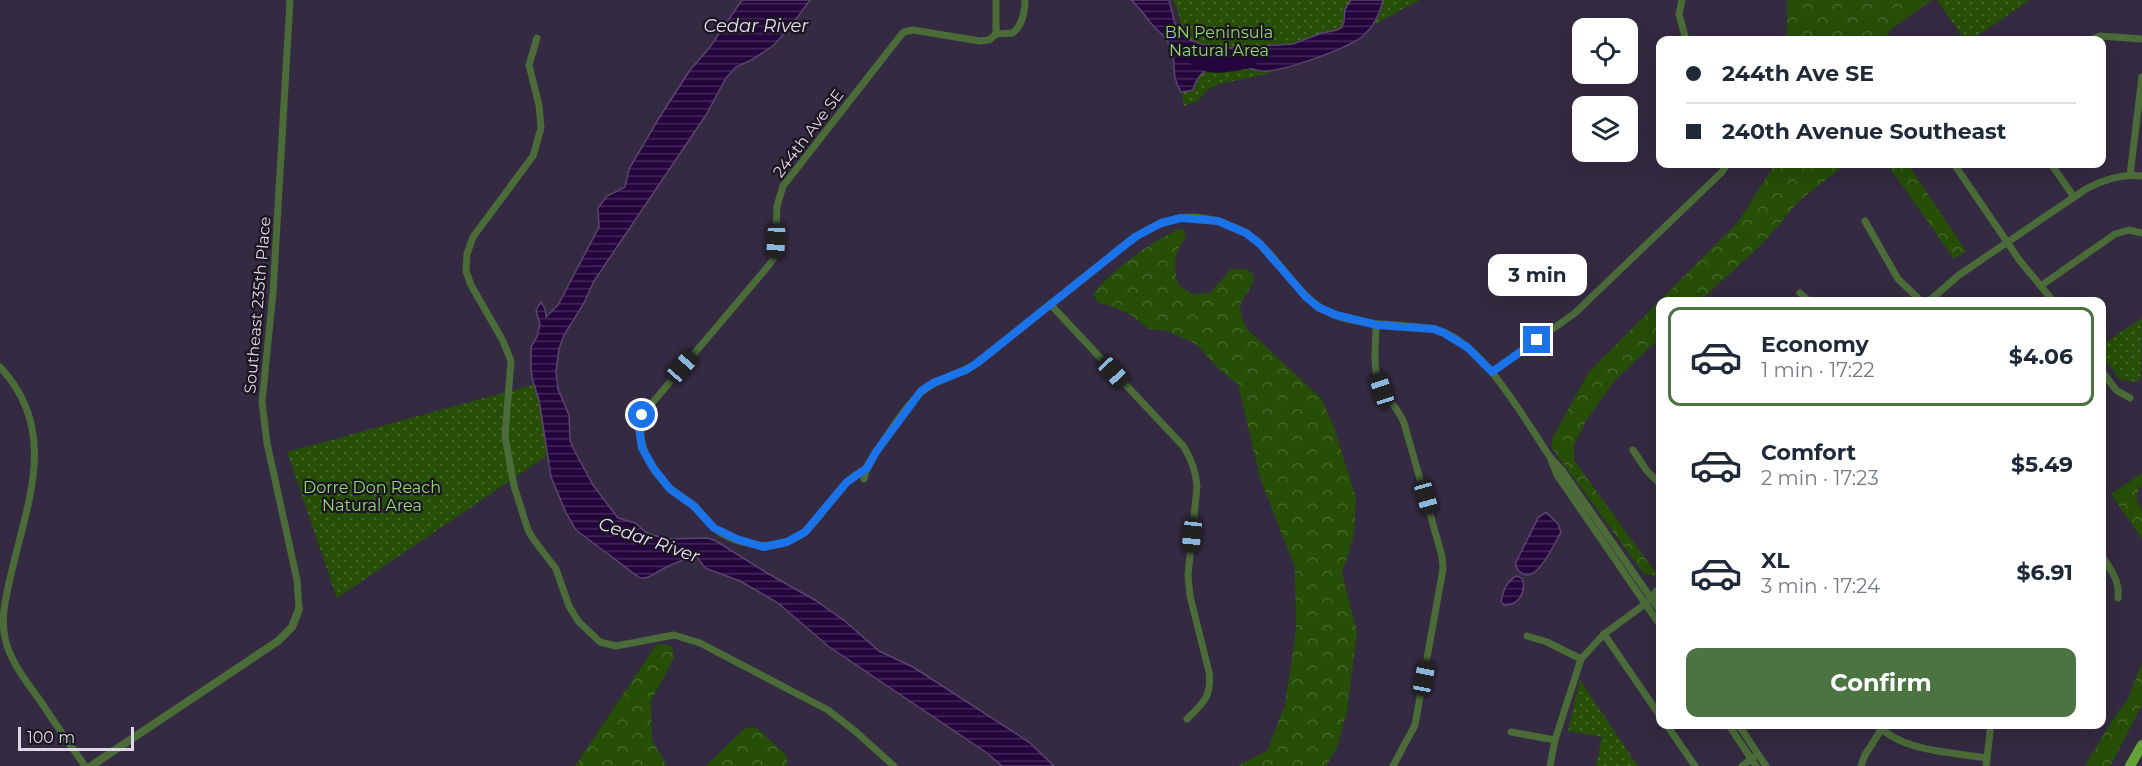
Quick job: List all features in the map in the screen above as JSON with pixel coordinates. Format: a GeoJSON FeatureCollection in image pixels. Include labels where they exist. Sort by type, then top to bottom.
{"type":"FeatureCollection","features":[{"type":"Feature","properties":{"kind":"main road"},"geometry":{"type":"LineString","coordinates":[[2130,766],[2142,745]]}},
{"type":"Feature","properties":{"kind":"street","name":"Southeast 235th Place"},"geometry":{"type":"LineString","coordinates":[[290,0],[273,293],[262,402],[267,443],[297,580],[299,609]]}},
{"type":"Feature","properties":{"kind":"street"},"geometry":{"type":"LineString","coordinates":[[996,0],[996,34]]}},
{"type":"Feature","properties":{"kind":"street","name":"244th Ave SE"},"geometry":{"type":"LineString","coordinates":[[867,468],[847,482],[805,532],[787,542],[757,546],[714,528],[694,506],[670,489],[654,469],[642,448],[639,428],[642,415],[770,264],[775,256],[777,206],[783,186],[904,32],[913,30],[980,41],[990,40],[996,34],[1013,33],[1019,27],[1025,0]]}},
{"type":"Feature","properties":{"kind":"street"},"geometry":{"type":"LineString","coordinates":[[1682,0],[1679,14],[1685,36]]}},
{"type":"Feature","properties":{"kind":"street"},"geometry":{"type":"LineString","coordinates":[[2106,36],[2142,39]]}},
{"type":"Feature","properties":{"kind":"street"},"geometry":{"type":"LineString","coordinates":[[537,38],[529,66],[540,117],[540,128],[533,156],[473,237],[466,254],[466,271],[471,285],[503,341],[511,361],[505,436],[514,486],[528,530],[556,569],[569,606],[578,621],[600,642],[616,646],[674,636],[700,644],[828,710],[894,766]]}},
{"type":"Feature","properties":{"kind":"street"},"geometry":{"type":"LineString","coordinates":[[2130,175],[2142,76]]}},
{"type":"Feature","properties":{"kind":"street"},"geometry":{"type":"LineString","coordinates":[[1492,372],[1575,313],[1724,168]]}},
{"type":"Feature","properties":{"kind":"street"},"geometry":{"type":"LineString","coordinates":[[1957,168],[2020,261],[2050,297]]}},
{"type":"Feature","properties":{"kind":"street"},"geometry":{"type":"LineString","coordinates":[[2054,168],[2074,197]]}},
{"type":"Feature","properties":{"kind":"street"},"geometry":{"type":"LineString","coordinates":[[1934,297],[1959,275],[2074,197],[2103,181],[2130,175],[2142,176]]}},
{"type":"Feature","properties":{"kind":"street"},"geometry":{"type":"LineString","coordinates":[[864,479],[876,452],[921,391],[977,363],[1144,231],[1181,218],[1201,218],[1218,221],[1246,233],[1260,244],[1306,297],[1318,307],[1336,315],[1377,325],[1434,329],[1467,347],[1492,372],[1550,457],[1562,470],[1649,601],[1656,616]]}},
{"type":"Feature","properties":{"kind":"street"},"geometry":{"type":"LineString","coordinates":[[1865,221],[1898,279],[1917,297]]}},
{"type":"Feature","properties":{"kind":"street"},"geometry":{"type":"LineString","coordinates":[[2042,285],[2115,234],[2129,230],[2142,234]]}},
{"type":"Feature","properties":{"kind":"street"},"geometry":{"type":"LineString","coordinates":[[1800,292],[1805,297]]}},
{"type":"Feature","properties":{"kind":"street"},"geometry":{"type":"LineString","coordinates":[[1050,304],[1184,447],[1192,459],[1197,487],[1188,575],[1190,596],[1211,684],[1205,702],[1186,720]]}},
{"type":"Feature","properties":{"kind":"street"},"geometry":{"type":"LineString","coordinates":[[1377,325],[1375,360],[1377,376],[1382,390],[1399,410],[1404,423],[1442,556],[1443,570],[1415,725],[1393,766]]}},
{"type":"Feature","properties":{"kind":"street"},"geometry":{"type":"LineString","coordinates":[[0,367],[25,405],[35,444],[36,466],[4,604],[5,640],[19,670],[85,766]]}},
{"type":"Feature","properties":{"kind":"street"},"geometry":{"type":"LineString","coordinates":[[2106,376],[2116,390],[2130,398]]}},
{"type":"Feature","properties":{"kind":"street"},"geometry":{"type":"LineString","coordinates":[[1633,450],[1656,480]]}},
{"type":"Feature","properties":{"kind":"street"},"geometry":{"type":"LineString","coordinates":[[2106,563],[2119,589],[2118,598]]}},
{"type":"Feature","properties":{"kind":"street"},"geometry":{"type":"LineString","coordinates":[[1550,766],[1555,740],[1581,659],[1604,634],[1649,601],[1656,591]]}},
{"type":"Feature","properties":{"kind":"street"},"geometry":{"type":"LineString","coordinates":[[1649,601],[1656,600]]}},
{"type":"Feature","properties":{"kind":"street"},"geometry":{"type":"LineString","coordinates":[[1649,601],[1656,607]]}},
{"type":"Feature","properties":{"kind":"street"},"geometry":{"type":"LineString","coordinates":[[91,766],[278,641],[292,627],[299,609]]}},
{"type":"Feature","properties":{"kind":"street"},"geometry":{"type":"LineString","coordinates":[[1604,634],[1656,710]]}},
{"type":"Feature","properties":{"kind":"street"},"geometry":{"type":"LineString","coordinates":[[1527,636],[1547,642],[1581,659]]}},
{"type":"Feature","properties":{"kind":"street"},"geometry":{"type":"LineString","coordinates":[[1669,729],[1695,766]]}},
{"type":"Feature","properties":{"kind":"street"},"geometry":{"type":"LineString","coordinates":[[1732,729],[1755,757],[1766,766]]}},
{"type":"Feature","properties":{"kind":"street"},"geometry":{"type":"LineString","coordinates":[[1741,729],[1755,757],[1756,766]]}},
{"type":"Feature","properties":{"kind":"street"},"geometry":{"type":"LineString","coordinates":[[1861,766],[1878,729]]}},
{"type":"Feature","properties":{"kind":"street"},"geometry":{"type":"LineString","coordinates":[[1882,729],[1903,742],[1986,762],[1990,729]]}},
{"type":"Feature","properties":{"kind":"street"},"geometry":{"type":"LineString","coordinates":[[1511,732],[1555,740]]}},
{"type":"Feature","properties":{"kind":"street"},"geometry":{"type":"LineString","coordinates":[[1742,766],[1755,757]]}},
{"type":"Feature","properties":{"kind":"green space","name":"BN Peninsula Natural Area"},"geometry":{"type":"Polygon","coordinates":[[[1172,0],[1420,0],[1290,65],[1267,74],[1219,84],[1207,90],[1198,101],[1184,106],[1171,34],[1181,27],[1178,10],[1172,0]]]}},
{"type":"Feature","properties":{"kind":"green space"},"geometry":{"type":"Polygon","coordinates":[[[1787,0],[1932,0],[1890,30],[1888,36],[1787,36],[1787,0]]]}},
{"type":"Feature","properties":{"kind":"green space"},"geometry":{"type":"Polygon","coordinates":[[[1937,0],[2030,0],[1977,36],[1962,36],[1937,0]]]}},
{"type":"Feature","properties":{"kind":"green space"},"geometry":{"type":"Polygon","coordinates":[[[1772,168],[1841,168],[1800,200],[1764,242],[1704,297],[1663,297],[1738,222],[1772,168]]]}},
{"type":"Feature","properties":{"kind":"green space"},"geometry":{"type":"Polygon","coordinates":[[[1890,168],[1911,168],[1966,251],[1954,259],[1890,168]]]}},
{"type":"Feature","properties":{"kind":"green space"},"geometry":{"type":"Polygon","coordinates":[[[1183,228],[1186,237],[1179,248],[1176,259],[1175,271],[1178,284],[1191,294],[1210,293],[1231,269],[1248,269],[1254,276],[1242,301],[1240,311],[1242,319],[1247,329],[1321,398],[1334,427],[1356,498],[1354,535],[1342,573],[1357,632],[1347,712],[1337,747],[1326,766],[1237,766],[1267,751],[1285,705],[1296,630],[1295,568],[1260,478],[1238,384],[1219,369],[1196,344],[1167,331],[1149,329],[1131,315],[1099,303],[1093,295],[1109,276],[1134,256],[1160,239],[1183,228]]]}},
{"type":"Feature","properties":{"kind":"green space"},"geometry":{"type":"Polygon","coordinates":[[[1656,305],[1656,342],[1616,379],[1586,421],[1574,445],[1574,460],[1656,576],[1644,574],[1552,448],[1552,439],[1588,373],[1656,305]]]}},
{"type":"Feature","properties":{"kind":"green space"},"geometry":{"type":"Polygon","coordinates":[[[2142,318],[2141,377],[2137,382],[2120,380],[2106,361],[2106,342],[2142,318]]]}},
{"type":"Feature","properties":{"kind":"green space","name":"Dorre Don Reach Natural Area"},"geometry":{"type":"Polygon","coordinates":[[[536,384],[548,455],[337,598],[287,452],[536,384]]]}},
{"type":"Feature","properties":{"kind":"green space"},"geometry":{"type":"Polygon","coordinates":[[[2142,473],[2142,487],[2140,486],[2137,499],[2142,513],[2142,539],[2111,494],[2142,473]]]}},
{"type":"Feature","properties":{"kind":"green space"},"geometry":{"type":"Polygon","coordinates":[[[656,645],[672,646],[674,658],[651,701],[652,740],[667,766],[575,766],[656,645]]]}},
{"type":"Feature","properties":{"kind":"green space"},"geometry":{"type":"Polygon","coordinates":[[[2142,662],[2142,705],[2110,766],[2085,766],[2111,722],[2128,699],[2142,662]]]}},
{"type":"Feature","properties":{"kind":"green space"},"geometry":{"type":"Polygon","coordinates":[[[1580,680],[1638,766],[1596,766],[1602,737],[1568,731],[1580,680]]]}},
{"type":"Feature","properties":{"kind":"green space"},"geometry":{"type":"Polygon","coordinates":[[[756,727],[787,756],[787,766],[706,766],[745,728],[756,727]]]}},
{"type":"Feature","properties":{"kind":"water","name":"Cedar River"},"geometry":{"type":"Polygon","coordinates":[[[742,0],[810,0],[773,46],[736,67],[726,78],[706,115],[594,281],[584,303],[564,335],[559,349],[556,372],[558,389],[569,415],[570,440],[573,448],[593,485],[618,518],[635,523],[647,533],[666,539],[708,538],[716,541],[815,600],[846,622],[879,651],[913,667],[1029,742],[1054,766],[1002,766],[987,753],[828,646],[778,603],[740,581],[705,568],[697,557],[675,563],[649,577],[640,578],[576,530],[551,477],[539,400],[531,367],[531,347],[537,337],[540,324],[536,310],[541,302],[546,317],[558,305],[599,227],[598,208],[607,196],[625,187],[629,169],[659,118],[690,70],[710,47],[742,0]]]}},
{"type":"Feature","properties":{"kind":"water"},"geometry":{"type":"Polygon","coordinates":[[[1131,0],[1169,0],[1176,28],[1185,38],[1201,44],[1229,48],[1293,44],[1341,28],[1345,9],[1351,0],[1383,0],[1371,28],[1364,35],[1330,53],[1270,71],[1221,62],[1205,71],[1196,81],[1193,90],[1181,92],[1176,80],[1172,51],[1168,42],[1131,0]]]}},
{"type":"Feature","properties":{"kind":"water"},"geometry":{"type":"Polygon","coordinates":[[[1546,512],[1558,524],[1561,532],[1536,571],[1529,575],[1523,574],[1516,567],[1516,562],[1538,518],[1546,512]]]}},
{"type":"Feature","properties":{"kind":"water"},"geometry":{"type":"Polygon","coordinates":[[[1516,576],[1522,578],[1522,593],[1517,601],[1504,605],[1501,602],[1504,591],[1507,584],[1516,576]]]}},
{"type":"Feature","properties":{"kind":"waterway","name":"Cedar River"},"geometry":{"type":"LineString","coordinates":[[1196,59],[1216,66],[1250,61]]}},
{"type":"Feature","properties":{"kind":"route"},"geometry":{"type":"LineString","coordinates":[[642,415],[639,428],[642,448],[654,469],[670,489],[694,506],[714,528],[737,539],[763,547],[787,542],[805,532],[847,482],[867,468],[876,452],[921,391],[977,363],[1144,231],[1161,223],[1181,218],[1218,221],[1246,233],[1260,244],[1306,297],[1318,307],[1336,315],[1377,325],[1434,329],[1459,340],[1492,372],[1537,340]]}}]}
